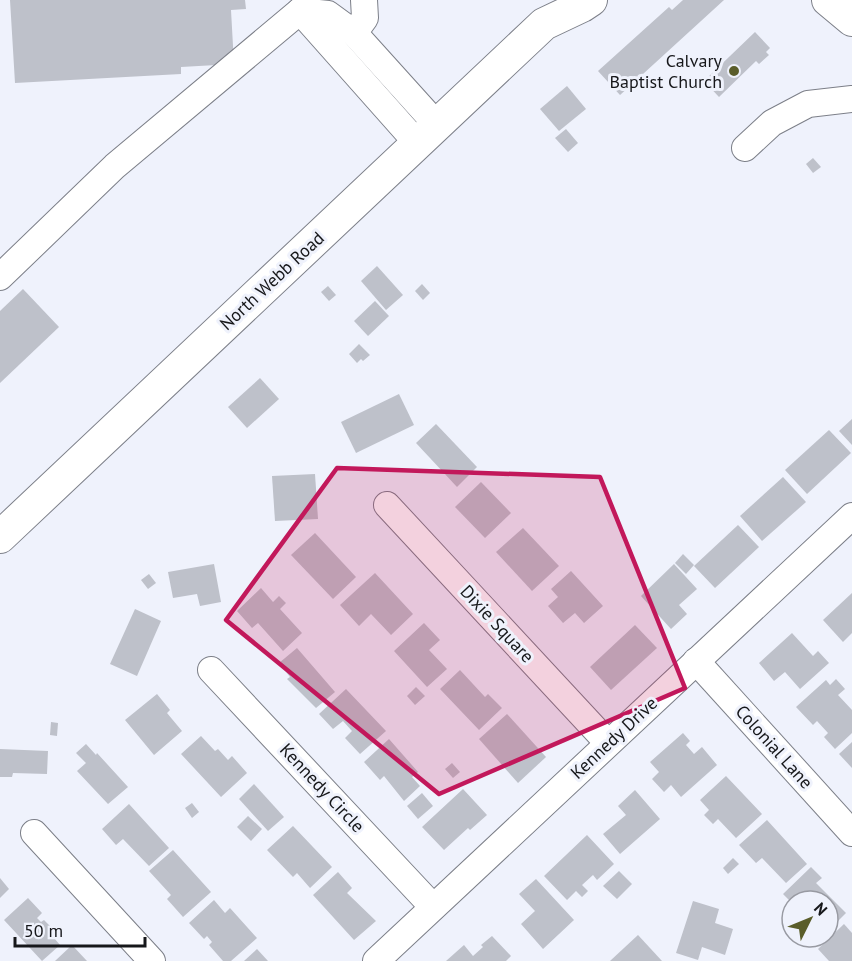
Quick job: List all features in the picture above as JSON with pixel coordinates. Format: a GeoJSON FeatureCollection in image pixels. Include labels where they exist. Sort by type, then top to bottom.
{"type":"FeatureCollection","features":[{"type":"Feature","properties":{"kind":"main road","name":"North Webb Road"},"geometry":{"type":"LineString","coordinates":[[0,537],[428,135],[550,12],[582,6],[591,0]]}},
{"type":"Feature","properties":{"kind":"main road"},"geometry":{"type":"LineString","coordinates":[[828,0],[852,20]]}},
{"type":"Feature","properties":{"kind":"street"},"geometry":{"type":"LineString","coordinates":[[354,33],[365,18],[364,0]]}},
{"type":"Feature","properties":{"kind":"street"},"geometry":{"type":"LineString","coordinates":[[300,12],[428,135]]}},
{"type":"Feature","properties":{"kind":"street"},"geometry":{"type":"LineString","coordinates":[[0,277],[115,166],[300,12],[328,14],[354,33],[428,135]]}},
{"type":"Feature","properties":{"kind":"street"},"geometry":{"type":"LineString","coordinates":[[745,148],[772,123],[808,104],[852,99]]}},
{"type":"Feature","properties":{"kind":"street","name":"Dixie Square"},"geometry":{"type":"LineString","coordinates":[[387,505],[608,743]]}},
{"type":"Feature","properties":{"kind":"street","name":"Kennedy Drive"},"geometry":{"type":"LineString","coordinates":[[376,961],[852,516]]}},
{"type":"Feature","properties":{"kind":"street","name":"Colonial Lane"},"geometry":{"type":"LineString","coordinates":[[696,661],[852,834]]}},
{"type":"Feature","properties":{"kind":"street","name":"Kennedy Circle"},"geometry":{"type":"LineString","coordinates":[[211,670],[433,907]]}},
{"type":"Feature","properties":{"kind":"street"},"geometry":{"type":"LineString","coordinates":[[34,833],[152,961]]}},
{"type":"Feature","properties":{"kind":"highlighted area"},"geometry":{"type":"Polygon","coordinates":[[[337,468],[600,477],[685,688],[439,794],[226,620],[337,468]]]}},
{"type":"Feature","properties":{"kind":"building"},"geometry":{"type":"Polygon","coordinates":[[[10,0],[245,0],[246,9],[231,10],[234,64],[181,67],[181,74],[15,83],[10,0]]]}},
{"type":"Feature","properties":{"kind":"building"},"geometry":{"type":"Polygon","coordinates":[[[683,0],[724,0],[620,95],[598,71],[669,7],[672,10],[683,0]]]}},
{"type":"Feature","properties":{"kind":"building"},"geometry":{"type":"Polygon","coordinates":[[[755,32],[770,48],[766,52],[769,55],[759,64],[756,61],[719,97],[704,81],[755,32]]]}},
{"type":"Feature","properties":{"kind":"building"},"geometry":{"type":"Polygon","coordinates":[[[567,86],[586,109],[559,131],[540,109],[567,86]]]}},
{"type":"Feature","properties":{"kind":"building"},"geometry":{"type":"Polygon","coordinates":[[[566,129],[578,143],[568,152],[555,138],[566,129]]]}},
{"type":"Feature","properties":{"kind":"building"},"geometry":{"type":"Polygon","coordinates":[[[813,158],[821,167],[813,173],[806,164],[813,158]]]}},
{"type":"Feature","properties":{"kind":"building"},"geometry":{"type":"Polygon","coordinates":[[[377,266],[403,295],[386,310],[361,281],[377,266]]]}},
{"type":"Feature","properties":{"kind":"building"},"geometry":{"type":"Polygon","coordinates":[[[422,284],[430,293],[423,300],[415,291],[422,284]]]}},
{"type":"Feature","properties":{"kind":"building"},"geometry":{"type":"Polygon","coordinates":[[[328,286],[336,295],[329,301],[321,292],[328,286]]]}},
{"type":"Feature","properties":{"kind":"building"},"geometry":{"type":"Polygon","coordinates":[[[23,289],[59,327],[0,383],[0,311],[23,289]]]}},
{"type":"Feature","properties":{"kind":"building"},"geometry":{"type":"Polygon","coordinates":[[[375,301],[389,316],[368,336],[354,321],[375,301]]]}},
{"type":"Feature","properties":{"kind":"building"},"geometry":{"type":"Polygon","coordinates":[[[359,344],[370,355],[357,363],[349,354],[359,344]]]}},
{"type":"Feature","properties":{"kind":"building"},"geometry":{"type":"Polygon","coordinates":[[[260,378],[279,399],[247,428],[228,407],[260,378]]]}},
{"type":"Feature","properties":{"kind":"building"},"geometry":{"type":"Polygon","coordinates":[[[399,394],[414,425],[356,453],[341,422],[399,394]]]}},
{"type":"Feature","properties":{"kind":"building"},"geometry":{"type":"Polygon","coordinates":[[[852,419],[852,445],[839,431],[852,419]]]}},
{"type":"Feature","properties":{"kind":"building"},"geometry":{"type":"Polygon","coordinates":[[[436,424],[477,467],[457,487],[416,443],[436,424]]]}},
{"type":"Feature","properties":{"kind":"building"},"geometry":{"type":"Polygon","coordinates":[[[829,430],[851,453],[807,494],[785,470],[829,430]]]}},
{"type":"Feature","properties":{"kind":"building"},"geometry":{"type":"Polygon","coordinates":[[[315,474],[318,519],[275,521],[272,476],[315,474]]]}},
{"type":"Feature","properties":{"kind":"building"},"geometry":{"type":"Polygon","coordinates":[[[783,477],[806,502],[762,541],[740,516],[783,477]]]}},
{"type":"Feature","properties":{"kind":"building"},"geometry":{"type":"Polygon","coordinates":[[[481,482],[511,513],[485,538],[455,507],[481,482]]]}},
{"type":"Feature","properties":{"kind":"building"},"geometry":{"type":"Polygon","coordinates":[[[738,525],[759,547],[715,588],[694,566],[738,525]]]}},
{"type":"Feature","properties":{"kind":"building"},"geometry":{"type":"Polygon","coordinates":[[[523,528],[559,566],[532,591],[496,552],[523,528]]]}},
{"type":"Feature","properties":{"kind":"building"},"geometry":{"type":"Polygon","coordinates":[[[315,533],[356,577],[333,599],[291,555],[315,533]]]}},
{"type":"Feature","properties":{"kind":"building"},"geometry":{"type":"Polygon","coordinates":[[[683,554],[694,565],[686,574],[675,563],[683,554]]]}},
{"type":"Feature","properties":{"kind":"building"},"geometry":{"type":"Polygon","coordinates":[[[214,564],[221,602],[200,606],[197,594],[173,598],[168,572],[214,564]]]}},
{"type":"Feature","properties":{"kind":"building"},"geometry":{"type":"Polygon","coordinates":[[[674,564],[697,589],[679,605],[687,614],[671,629],[641,596],[674,564]]]}},
{"type":"Feature","properties":{"kind":"building"},"geometry":{"type":"Polygon","coordinates":[[[571,571],[603,606],[584,623],[575,613],[563,623],[548,606],[558,597],[551,589],[571,571]]]}},
{"type":"Feature","properties":{"kind":"building"},"geometry":{"type":"Polygon","coordinates":[[[375,573],[413,614],[391,635],[371,614],[359,626],[340,605],[375,573]]]}},
{"type":"Feature","properties":{"kind":"building"},"geometry":{"type":"Polygon","coordinates":[[[149,574],[156,583],[148,589],[141,580],[149,574]]]}},
{"type":"Feature","properties":{"kind":"building"},"geometry":{"type":"Polygon","coordinates":[[[261,588],[273,602],[279,596],[286,603],[280,609],[302,633],[283,651],[258,623],[252,628],[237,611],[261,588]]]}},
{"type":"Feature","properties":{"kind":"building"},"geometry":{"type":"Polygon","coordinates":[[[852,593],[852,633],[843,642],[823,620],[852,593]]]}},
{"type":"Feature","properties":{"kind":"building"},"geometry":{"type":"Polygon","coordinates":[[[135,609],[161,621],[137,676],[110,664],[135,609]]]}},
{"type":"Feature","properties":{"kind":"building"},"geometry":{"type":"Polygon","coordinates":[[[424,623],[440,640],[429,650],[447,669],[427,687],[394,651],[424,623]]]}},
{"type":"Feature","properties":{"kind":"building"},"geometry":{"type":"Polygon","coordinates":[[[635,625],[657,648],[611,690],[590,667],[635,625]]]}},
{"type":"Feature","properties":{"kind":"building"},"geometry":{"type":"Polygon","coordinates":[[[792,633],[813,656],[818,651],[829,663],[800,689],[785,672],[774,681],[759,663],[792,633]]]}},
{"type":"Feature","properties":{"kind":"building"},"geometry":{"type":"Polygon","coordinates":[[[297,648],[335,692],[316,708],[287,679],[290,677],[279,663],[297,648]]]}},
{"type":"Feature","properties":{"kind":"building"},"geometry":{"type":"Polygon","coordinates":[[[460,670],[485,697],[488,694],[502,708],[479,730],[440,689],[460,670]]]}},
{"type":"Feature","properties":{"kind":"building"},"geometry":{"type":"Polygon","coordinates":[[[836,679],[845,689],[838,695],[852,710],[852,733],[835,749],[824,737],[828,733],[817,721],[813,725],[796,707],[826,680],[830,685],[836,679]]]}},
{"type":"Feature","properties":{"kind":"building"},"geometry":{"type":"Polygon","coordinates":[[[416,687],[425,696],[415,705],[407,696],[416,687]]]}},
{"type":"Feature","properties":{"kind":"building"},"geometry":{"type":"Polygon","coordinates":[[[346,689],[386,731],[360,754],[345,738],[352,731],[343,721],[333,729],[319,714],[346,689]]]}},
{"type":"Feature","properties":{"kind":"building"},"geometry":{"type":"Polygon","coordinates":[[[157,694],[170,710],[167,713],[182,731],[154,755],[125,720],[157,694]]]}},
{"type":"Feature","properties":{"kind":"building"},"geometry":{"type":"Polygon","coordinates":[[[507,714],[546,757],[518,783],[479,739],[507,714]]]}},
{"type":"Feature","properties":{"kind":"building"},"geometry":{"type":"Polygon","coordinates":[[[51,722],[58,723],[57,736],[50,735],[51,722]]]}},
{"type":"Feature","properties":{"kind":"building"},"geometry":{"type":"Polygon","coordinates":[[[683,733],[690,741],[686,745],[694,754],[702,747],[717,765],[681,797],[671,785],[664,792],[652,779],[659,772],[650,762],[683,733]]]}},
{"type":"Feature","properties":{"kind":"building"},"geometry":{"type":"Polygon","coordinates":[[[201,736],[215,751],[218,749],[228,760],[232,756],[247,773],[221,797],[181,754],[201,736]]]}},
{"type":"Feature","properties":{"kind":"building"},"geometry":{"type":"Polygon","coordinates":[[[389,739],[418,772],[412,777],[420,786],[404,801],[384,776],[380,780],[364,762],[389,739]]]}},
{"type":"Feature","properties":{"kind":"building"},"geometry":{"type":"Polygon","coordinates":[[[852,742],[852,768],[839,754],[852,742]]]}},
{"type":"Feature","properties":{"kind":"building"},"geometry":{"type":"Polygon","coordinates":[[[86,744],[128,787],[108,804],[77,771],[86,763],[76,753],[86,744]]]}},
{"type":"Feature","properties":{"kind":"building"},"geometry":{"type":"Polygon","coordinates":[[[0,749],[48,751],[47,774],[13,773],[12,777],[0,777],[0,749]]]}},
{"type":"Feature","properties":{"kind":"building"},"geometry":{"type":"Polygon","coordinates":[[[452,763],[460,772],[453,778],[445,769],[452,763]]]}},
{"type":"Feature","properties":{"kind":"building"},"geometry":{"type":"Polygon","coordinates":[[[726,776],[762,814],[736,838],[718,819],[713,824],[704,815],[709,810],[700,800],[726,776]]]}},
{"type":"Feature","properties":{"kind":"building"},"geometry":{"type":"Polygon","coordinates":[[[254,784],[284,817],[268,831],[239,799],[254,784]]]}},
{"type":"Feature","properties":{"kind":"building"},"geometry":{"type":"Polygon","coordinates":[[[463,789],[487,815],[470,830],[468,828],[444,850],[422,827],[463,789]]]}},
{"type":"Feature","properties":{"kind":"building"},"geometry":{"type":"Polygon","coordinates":[[[635,790],[660,819],[620,854],[603,834],[626,815],[618,806],[635,790]]]}},
{"type":"Feature","properties":{"kind":"building"},"geometry":{"type":"Polygon","coordinates":[[[422,793],[433,806],[418,819],[407,806],[422,793]]]}},
{"type":"Feature","properties":{"kind":"building"},"geometry":{"type":"Polygon","coordinates":[[[192,803],[199,812],[192,818],[185,808],[192,803]]]}},
{"type":"Feature","properties":{"kind":"building"},"geometry":{"type":"Polygon","coordinates":[[[129,804],[169,848],[149,866],[123,839],[116,845],[102,829],[129,804]]]}},
{"type":"Feature","properties":{"kind":"building"},"geometry":{"type":"Polygon","coordinates":[[[248,816],[262,829],[251,841],[237,827],[248,816]]]}},
{"type":"Feature","properties":{"kind":"building"},"geometry":{"type":"Polygon","coordinates":[[[767,820],[807,864],[786,883],[762,858],[756,863],[739,845],[767,820]]]}},
{"type":"Feature","properties":{"kind":"building"},"geometry":{"type":"Polygon","coordinates":[[[293,826],[332,867],[310,888],[297,873],[293,877],[267,850],[293,826]]]}},
{"type":"Feature","properties":{"kind":"building"},"geometry":{"type":"Polygon","coordinates":[[[587,835],[614,864],[597,880],[593,875],[582,885],[588,891],[582,897],[576,891],[567,900],[544,876],[587,835]]]}},
{"type":"Feature","properties":{"kind":"building"},"geometry":{"type":"Polygon","coordinates":[[[173,850],[211,892],[183,917],[167,899],[171,895],[149,871],[173,850]]]}},
{"type":"Feature","properties":{"kind":"building"},"geometry":{"type":"Polygon","coordinates":[[[733,858],[739,864],[728,874],[723,868],[733,858]]]}},
{"type":"Feature","properties":{"kind":"building"},"geometry":{"type":"Polygon","coordinates":[[[811,867],[822,878],[816,883],[822,889],[788,889],[811,867]]]}},
{"type":"Feature","properties":{"kind":"building"},"geometry":{"type":"Polygon","coordinates":[[[619,871],[632,884],[617,899],[603,886],[619,871]]]}},
{"type":"Feature","properties":{"kind":"building"},"geometry":{"type":"Polygon","coordinates":[[[338,872],[352,888],[347,893],[376,921],[354,940],[313,895],[338,872]]]}},
{"type":"Feature","properties":{"kind":"building"},"geometry":{"type":"Polygon","coordinates":[[[0,878],[9,889],[0,898],[0,878]]]}},
{"type":"Feature","properties":{"kind":"building"},"geometry":{"type":"Polygon","coordinates":[[[536,879],[574,920],[543,949],[521,924],[535,911],[519,894],[536,879]]]}},
{"type":"Feature","properties":{"kind":"building"},"geometry":{"type":"Polygon","coordinates":[[[28,898],[42,913],[37,918],[41,922],[44,920],[53,929],[49,932],[60,945],[42,961],[4,920],[28,898]]]}},
{"type":"Feature","properties":{"kind":"building"},"geometry":{"type":"Polygon","coordinates":[[[214,900],[225,913],[230,908],[257,938],[231,961],[223,961],[209,945],[212,942],[207,936],[204,939],[189,923],[214,900]]]}},
{"type":"Feature","properties":{"kind":"building"},"geometry":{"type":"Polygon","coordinates":[[[693,901],[719,909],[715,923],[733,929],[725,955],[702,947],[698,960],[676,953],[693,901]]]}},
{"type":"Feature","properties":{"kind":"building"},"geometry":{"type":"Polygon","coordinates":[[[840,907],[846,913],[840,919],[840,907]]]}},
{"type":"Feature","properties":{"kind":"building"},"geometry":{"type":"Polygon","coordinates":[[[844,924],[852,933],[852,961],[829,961],[818,949],[840,949],[840,928],[844,924]]]}},
{"type":"Feature","properties":{"kind":"building"},"geometry":{"type":"Polygon","coordinates":[[[638,935],[662,961],[610,961],[638,935]]]}},
{"type":"Feature","properties":{"kind":"building"},"geometry":{"type":"Polygon","coordinates":[[[492,936],[511,956],[506,961],[446,961],[464,945],[473,956],[492,936]]]}},
{"type":"Feature","properties":{"kind":"building"},"geometry":{"type":"Polygon","coordinates":[[[72,945],[87,961],[55,961],[72,945]]]}},
{"type":"Feature","properties":{"kind":"building"},"geometry":{"type":"Polygon","coordinates":[[[257,949],[268,961],[244,961],[257,949]]]}},
{"type":"Feature","properties":{"kind":"place","name":"Calvary Baptist Church"},"geometry":{"type":"Point","coordinates":[734,71]}}]}
